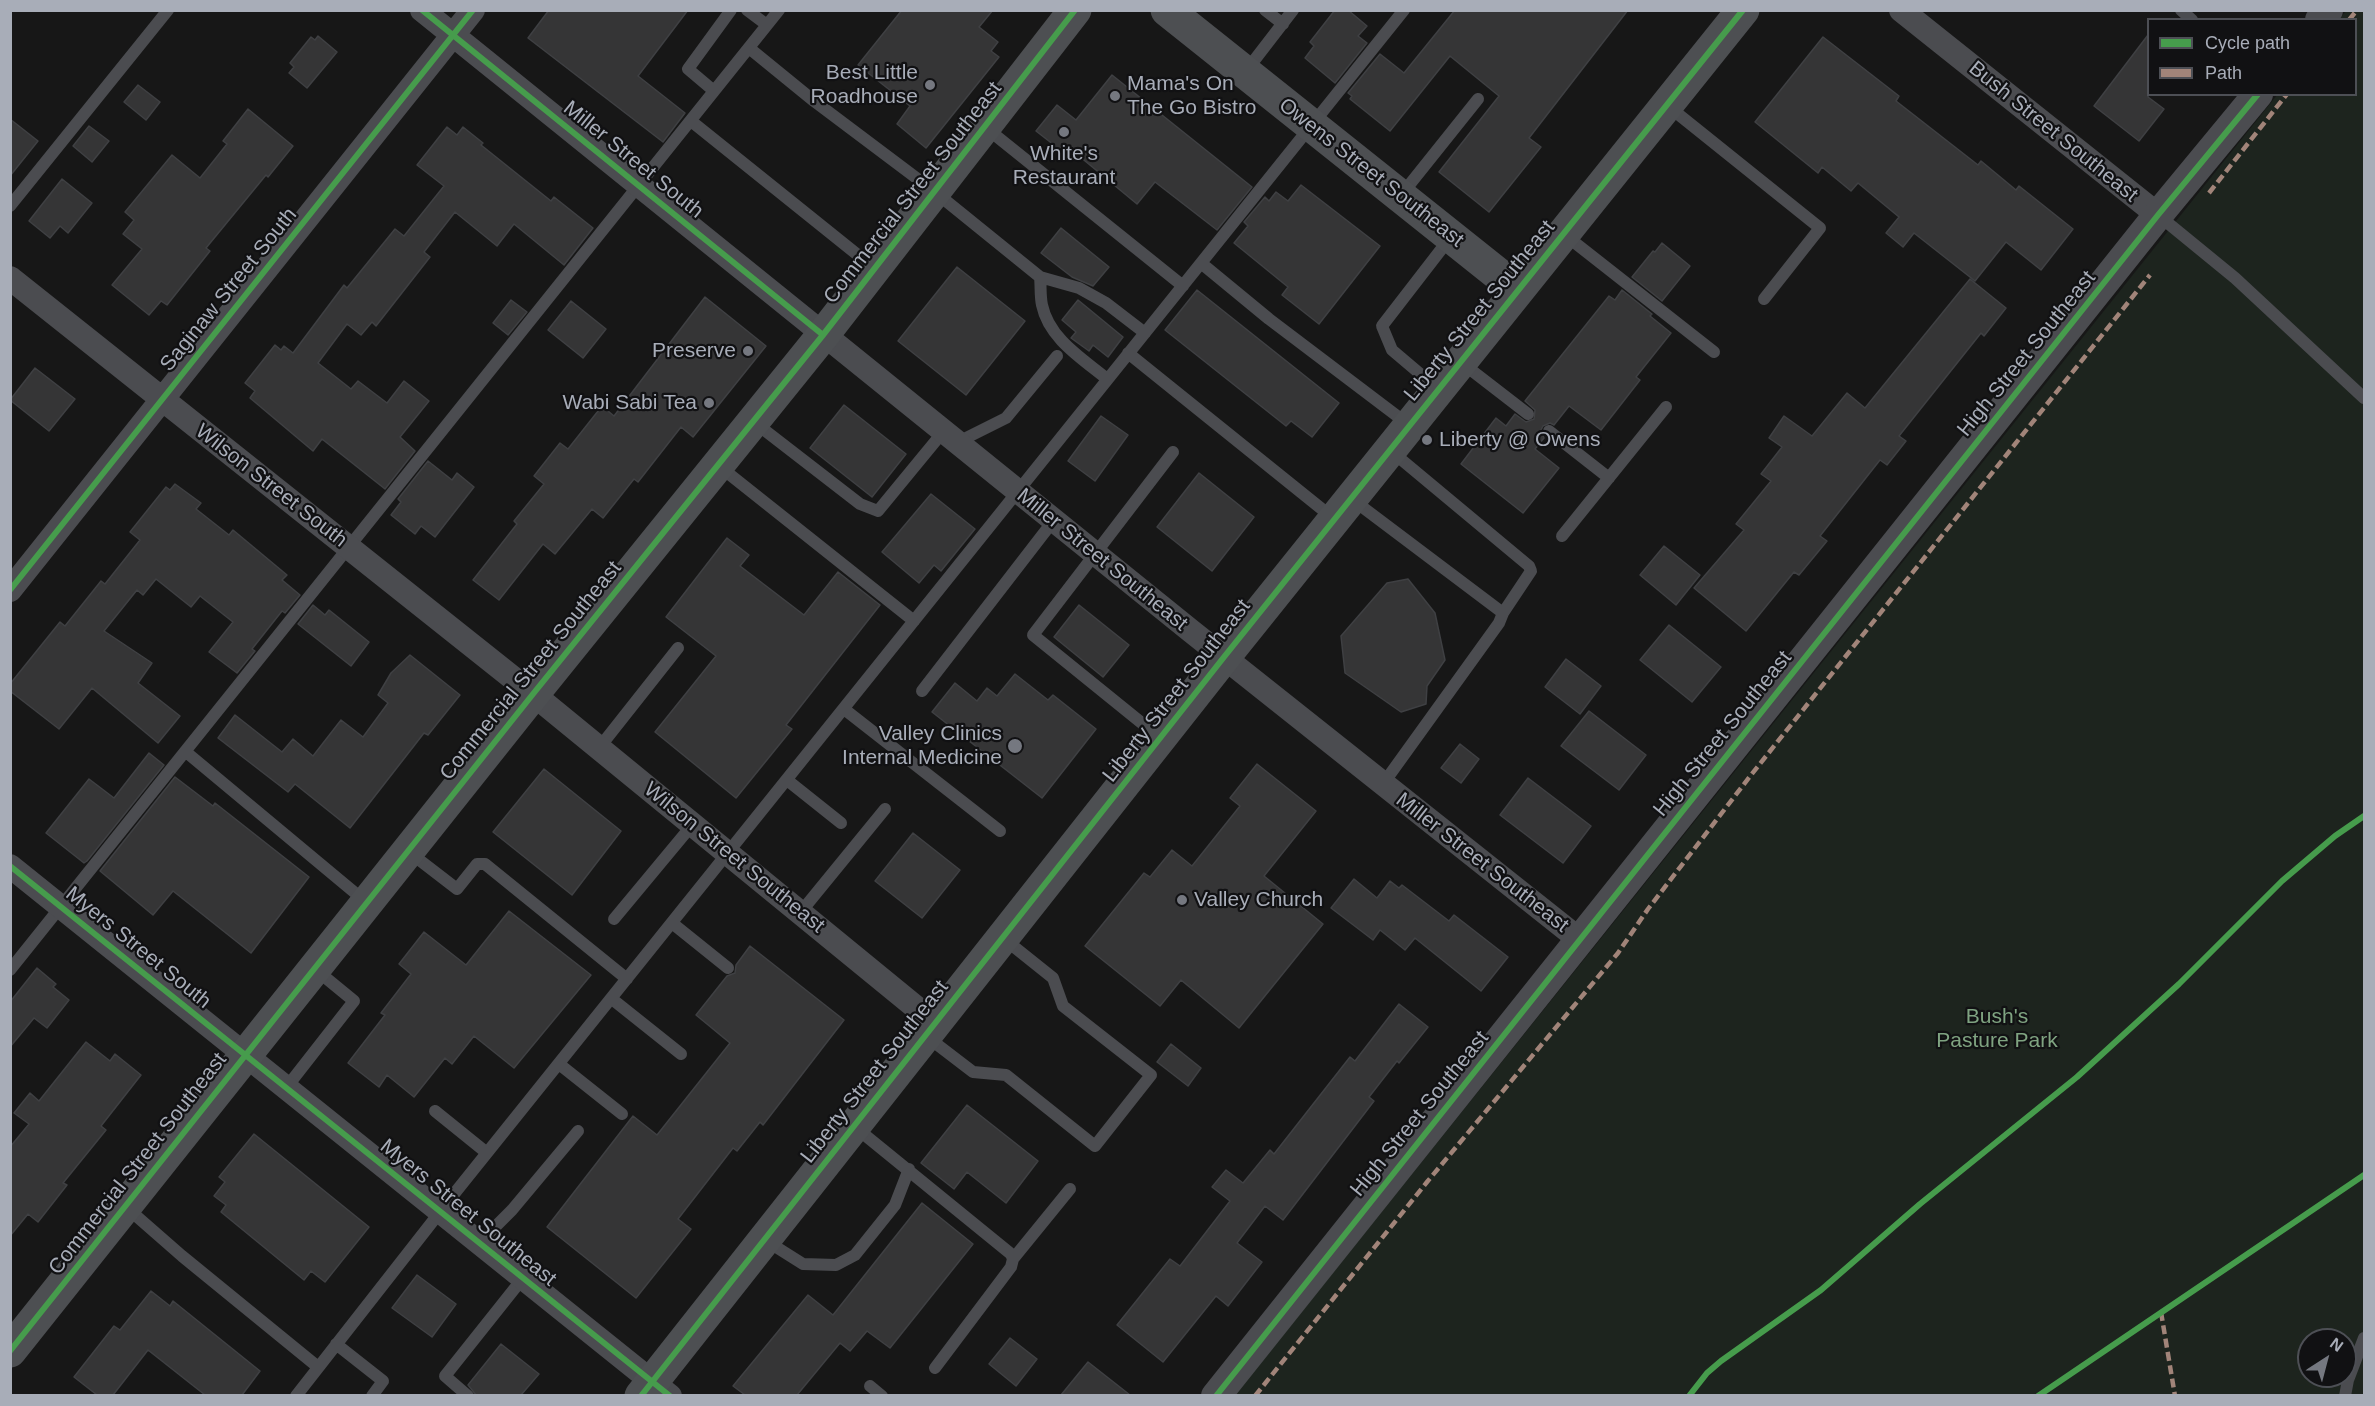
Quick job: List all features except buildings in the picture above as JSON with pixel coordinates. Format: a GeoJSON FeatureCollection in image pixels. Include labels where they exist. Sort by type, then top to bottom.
{"type":"FeatureCollection","features":[{"type":"Feature","properties":{"kind":"main road","name":"Commercial Street Southeast"},"geometry":{"type":"LineString","coordinates":[[10,1351],[533,694],[823,335],[1076,10]]}},
{"type":"Feature","properties":{"kind":"main road","name":"Owens Street Southeast"},"geometry":{"type":"LineString","coordinates":[[1167,10],[1518,290]]}},
{"type":"Feature","properties":{"kind":"main road","name":"Liberty Street Southeast"},"geometry":{"type":"LineString","coordinates":[[654,1391],[764,1240],[930,1029],[1224,657],[1743,10]]}},
{"type":"Feature","properties":{"kind":"street","name":"Miller Street South"},"geometry":{"type":"LineString","coordinates":[[422,10],[823,335]]}},
{"type":"Feature","properties":{"kind":"street","name":"Saginaw Street South"},"geometry":{"type":"LineString","coordinates":[[10,590],[473,10]]}},
{"type":"Feature","properties":{"kind":"street","name":"Bush Street Southeast"},"geometry":{"type":"LineString","coordinates":[[1900,10],[2158,215]]}},
{"type":"Feature","properties":{"kind":"street","name":"High Street Southeast"},"geometry":{"type":"LineString","coordinates":[[1216,1395],[2158,215],[2256,96]]}},
{"type":"Feature","properties":{"kind":"street","name":"Wilson Street South"},"geometry":{"type":"LineString","coordinates":[[10,278],[533,694]]}},
{"type":"Feature","properties":{"kind":"street","name":"Miller Street Southeast"},"geometry":{"type":"LineString","coordinates":[[823,335],[1580,940]]}},
{"type":"Feature","properties":{"kind":"street","name":"Wilson Street Southeast"},"geometry":{"type":"LineString","coordinates":[[533,694],[800,913],[930,1029]]}},
{"type":"Feature","properties":{"kind":"street","name":"Myers Street South"},"geometry":{"type":"LineString","coordinates":[[10,866],[245,1056]]}},
{"type":"Feature","properties":{"kind":"street","name":"Myers Street Southeast"},"geometry":{"type":"LineString","coordinates":[[245,1056],[523,1278],[654,1391]]}},
{"type":"Feature","properties":{"kind":"lane"},"geometry":{"type":"LineString","coordinates":[[10,206],[168,10]]}},
{"type":"Feature","properties":{"kind":"lane"},"geometry":{"type":"LineString","coordinates":[[714,91],[688,69],[731,10]]}},
{"type":"Feature","properties":{"kind":"lane"},"geometry":{"type":"LineString","coordinates":[[747,10],[767,25]]}},
{"type":"Feature","properties":{"kind":"lane"},"geometry":{"type":"LineString","coordinates":[[10,970],[779,10]]}},
{"type":"Feature","properties":{"kind":"lane"},"geometry":{"type":"LineString","coordinates":[[1265,10],[1283,24]]}},
{"type":"Feature","properties":{"kind":"lane"},"geometry":{"type":"LineString","coordinates":[[1245,73],[1293,10]]}},
{"type":"Feature","properties":{"kind":"lane"},"geometry":{"type":"LineString","coordinates":[[296,1395],[487,1153],[1404,10]]}},
{"type":"Feature","properties":{"kind":"lane"},"geometry":{"type":"LineString","coordinates":[[749,48],[1040,277],[1079,288],[1106,303],[1145,333]]}},
{"type":"Feature","properties":{"kind":"lane"},"geometry":{"type":"LineString","coordinates":[[1400,196],[1478,99]]}},
{"type":"Feature","properties":{"kind":"lane"},"geometry":{"type":"LineString","coordinates":[[1667,105],[1820,228],[1764,299]]}},
{"type":"Feature","properties":{"kind":"lane"},"geometry":{"type":"LineString","coordinates":[[691,121],[874,268]]}},
{"type":"Feature","properties":{"kind":"lane"},"geometry":{"type":"LineString","coordinates":[[985,127],[1183,285]]}},
{"type":"Feature","properties":{"kind":"lane","name":"Bush Street Southeast"},"geometry":{"type":"LineString","coordinates":[[2158,215],[2235,278],[2364,398]]}},
{"type":"Feature","properties":{"kind":"lane"},"geometry":{"type":"LineString","coordinates":[[1564,234],[1714,352]]}},
{"type":"Feature","properties":{"kind":"lane"},"geometry":{"type":"LineString","coordinates":[[1439,390],[1392,350],[1382,326],[1451,237]]}},
{"type":"Feature","properties":{"kind":"lane"},"geometry":{"type":"LineString","coordinates":[[1201,263],[1269,319],[1400,438],[1529,566],[1531,571],[1503,613],[1499,623],[1383,784]]}},
{"type":"Feature","properties":{"kind":"lane"},"geometry":{"type":"LineString","coordinates":[[1040,277],[1042,307],[1052,326],[1064,344],[1107,379]]}},
{"type":"Feature","properties":{"kind":"lane"},"geometry":{"type":"LineString","coordinates":[[1128,353],[1343,509],[1503,613]]}},
{"type":"Feature","properties":{"kind":"lane"},"geometry":{"type":"LineString","coordinates":[[753,421],[860,504],[878,511],[949,437],[1006,418],[1057,356]]}},
{"type":"Feature","properties":{"kind":"lane"},"geometry":{"type":"LineString","coordinates":[[1461,362],[1528,414]]}},
{"type":"Feature","properties":{"kind":"lane"},"geometry":{"type":"LineString","coordinates":[[1562,536],[1666,407]]}},
{"type":"Feature","properties":{"kind":"lane"},"geometry":{"type":"LineString","coordinates":[[1549,431],[1609,478]]}},
{"type":"Feature","properties":{"kind":"lane"},"geometry":{"type":"LineString","coordinates":[[1160,738],[1034,635],[1173,452]]}},
{"type":"Feature","properties":{"kind":"lane"},"geometry":{"type":"LineString","coordinates":[[718,465],[914,621]]}},
{"type":"Feature","properties":{"kind":"lane"},"geometry":{"type":"LineString","coordinates":[[922,691],[1054,520]]}},
{"type":"Feature","properties":{"kind":"lane"},"geometry":{"type":"LineString","coordinates":[[599,748],[678,648]]}},
{"type":"Feature","properties":{"kind":"lane"},"geometry":{"type":"LineString","coordinates":[[844,709],[1000,831]]}},
{"type":"Feature","properties":{"kind":"lane"},"geometry":{"type":"LineString","coordinates":[[186,753],[367,903]]}},
{"type":"Feature","properties":{"kind":"lane"},"geometry":{"type":"LineString","coordinates":[[787,780],[841,822]]}},
{"type":"Feature","properties":{"kind":"lane"},"geometry":{"type":"LineString","coordinates":[[800,913],[885,809]]}},
{"type":"Feature","properties":{"kind":"lane"},"geometry":{"type":"LineString","coordinates":[[614,919],[693,824]]}},
{"type":"Feature","properties":{"kind":"lane"},"geometry":{"type":"LineString","coordinates":[[408,851],[457,889],[477,864],[485,864],[627,979]]}},
{"type":"Feature","properties":{"kind":"lane"},"geometry":{"type":"LineString","coordinates":[[672,923],[728,968]]}},
{"type":"Feature","properties":{"kind":"lane"},"geometry":{"type":"LineString","coordinates":[[930,1029],[973,1072],[1006,1075],[1095,1146],[1151,1075],[1063,1006],[1053,978],[1002,938]]}},
{"type":"Feature","properties":{"kind":"lane"},"geometry":{"type":"LineString","coordinates":[[286,1088],[354,1001],[315,968]]}},
{"type":"Feature","properties":{"kind":"lane"},"geometry":{"type":"LineString","coordinates":[[612,999],[681,1054]]}},
{"type":"Feature","properties":{"kind":"lane"},"geometry":{"type":"LineString","coordinates":[[559,1064],[621,1114]]}},
{"type":"Feature","properties":{"kind":"lane"},"geometry":{"type":"LineString","coordinates":[[435,1111],[487,1153]]}},
{"type":"Feature","properties":{"kind":"lane"},"geometry":{"type":"LineString","coordinates":[[854,1126],[1011,1254],[1013,1259]]}},
{"type":"Feature","properties":{"kind":"lane"},"geometry":{"type":"LineString","coordinates":[[479,1243],[512,1210],[578,1131]]}},
{"type":"Feature","properties":{"kind":"lane"},"geometry":{"type":"LineString","coordinates":[[764,1240],[803,1264],[836,1265],[855,1255],[895,1205],[909,1169]]}},
{"type":"Feature","properties":{"kind":"lane"},"geometry":{"type":"LineString","coordinates":[[935,1368],[1011,1267],[1013,1259],[1070,1189]]}},
{"type":"Feature","properties":{"kind":"lane"},"geometry":{"type":"LineString","coordinates":[[125,1206],[182,1256],[318,1366]]}},
{"type":"Feature","properties":{"kind":"lane"},"geometry":{"type":"LineString","coordinates":[[468,1395],[445,1376],[523,1278]]}},
{"type":"Feature","properties":{"kind":"lane"},"geometry":{"type":"LineString","coordinates":[[2345,1395],[2348,1380],[2364,1338]]}},
{"type":"Feature","properties":{"kind":"lane"},"geometry":{"type":"LineString","coordinates":[[336,1344],[383,1382],[372,1395]]}},
{"type":"Feature","properties":{"kind":"lane"},"geometry":{"type":"LineString","coordinates":[[870,1386],[882,1395]]}},
{"type":"Feature","properties":{"kind":"green space","name":"Bush's Pasture Park"},"geometry":{"type":"Polygon","coordinates":[[[2346,11],[2364,11],[2364,1395],[1234,1396],[2276,96],[2357,96],[2357,18],[2340,18],[2346,11]]]}},
{"type":"Feature","properties":{"kind":"marked path"},"geometry":{"type":"LineString","coordinates":[[2351,18],[2357,10]]}},
{"type":"Feature","properties":{"kind":"marked path"},"geometry":{"type":"LineString","coordinates":[[2209,193],[2285,96]]}},
{"type":"Feature","properties":{"kind":"marked path"},"geometry":{"type":"LineString","coordinates":[[1255,1396],[1427,1182],[1618,953],[1648,909],[1751,775],[2150,275]]}},
{"type":"Feature","properties":{"kind":"marked path"},"geometry":{"type":"LineString","coordinates":[[2161,1312],[2175,1396]]}},
{"type":"Feature","properties":{"kind":"cycle path"},"geometry":{"type":"LineString","coordinates":[[422,10],[823,335]]}},
{"type":"Feature","properties":{"kind":"cycle path"},"geometry":{"type":"LineString","coordinates":[[10,590],[473,10]]}},
{"type":"Feature","properties":{"kind":"cycle path"},"geometry":{"type":"LineString","coordinates":[[10,1351],[533,694],[823,335],[1075,10]]}},
{"type":"Feature","properties":{"kind":"cycle path"},"geometry":{"type":"LineString","coordinates":[[641,1396],[1224,657],[1743,10]]}},
{"type":"Feature","properties":{"kind":"cycle path"},"geometry":{"type":"LineString","coordinates":[[1216,1396],[2158,215],[2256,96]]}},
{"type":"Feature","properties":{"kind":"cycle path"},"geometry":{"type":"LineString","coordinates":[[1689,1396],[1707,1373],[1721,1361],[1821,1290],[1920,1204],[2077,1077],[2179,984],[2282,881],[2335,836],[2364,816]]}},
{"type":"Feature","properties":{"kind":"cycle path"},"geometry":{"type":"LineString","coordinates":[[10,866],[670,1396]]}},
{"type":"Feature","properties":{"kind":"cycle path"},"geometry":{"type":"LineString","coordinates":[[2038,1396],[2364,1175]]}},
{"type":"Feature","properties":{"kind":"place","name":"Best Little Roadhouse"},"geometry":{"type":"Point","coordinates":[930,85]}},
{"type":"Feature","properties":{"kind":"place","name":"Mama's On The Go Bistro"},"geometry":{"type":"Point","coordinates":[1115,96]}},
{"type":"Feature","properties":{"kind":"place","name":"White's Restaurant"},"geometry":{"type":"Point","coordinates":[1064,132]}},
{"type":"Feature","properties":{"kind":"place","name":"Preserve"},"geometry":{"type":"Point","coordinates":[748,351]}},
{"type":"Feature","properties":{"kind":"place","name":"Wabi Sabi Tea"},"geometry":{"type":"Point","coordinates":[709,403]}},
{"type":"Feature","properties":{"kind":"place","name":"Liberty @ Owens"},"geometry":{"type":"Point","coordinates":[1427,440]}},
{"type":"Feature","properties":{"kind":"place","name":"Valley Clinics Internal Medicine"},"geometry":{"type":"Point","coordinates":[1015,746]}},
{"type":"Feature","properties":{"kind":"place","name":"Valley Church"},"geometry":{"type":"Point","coordinates":[1182,900]}}]}
